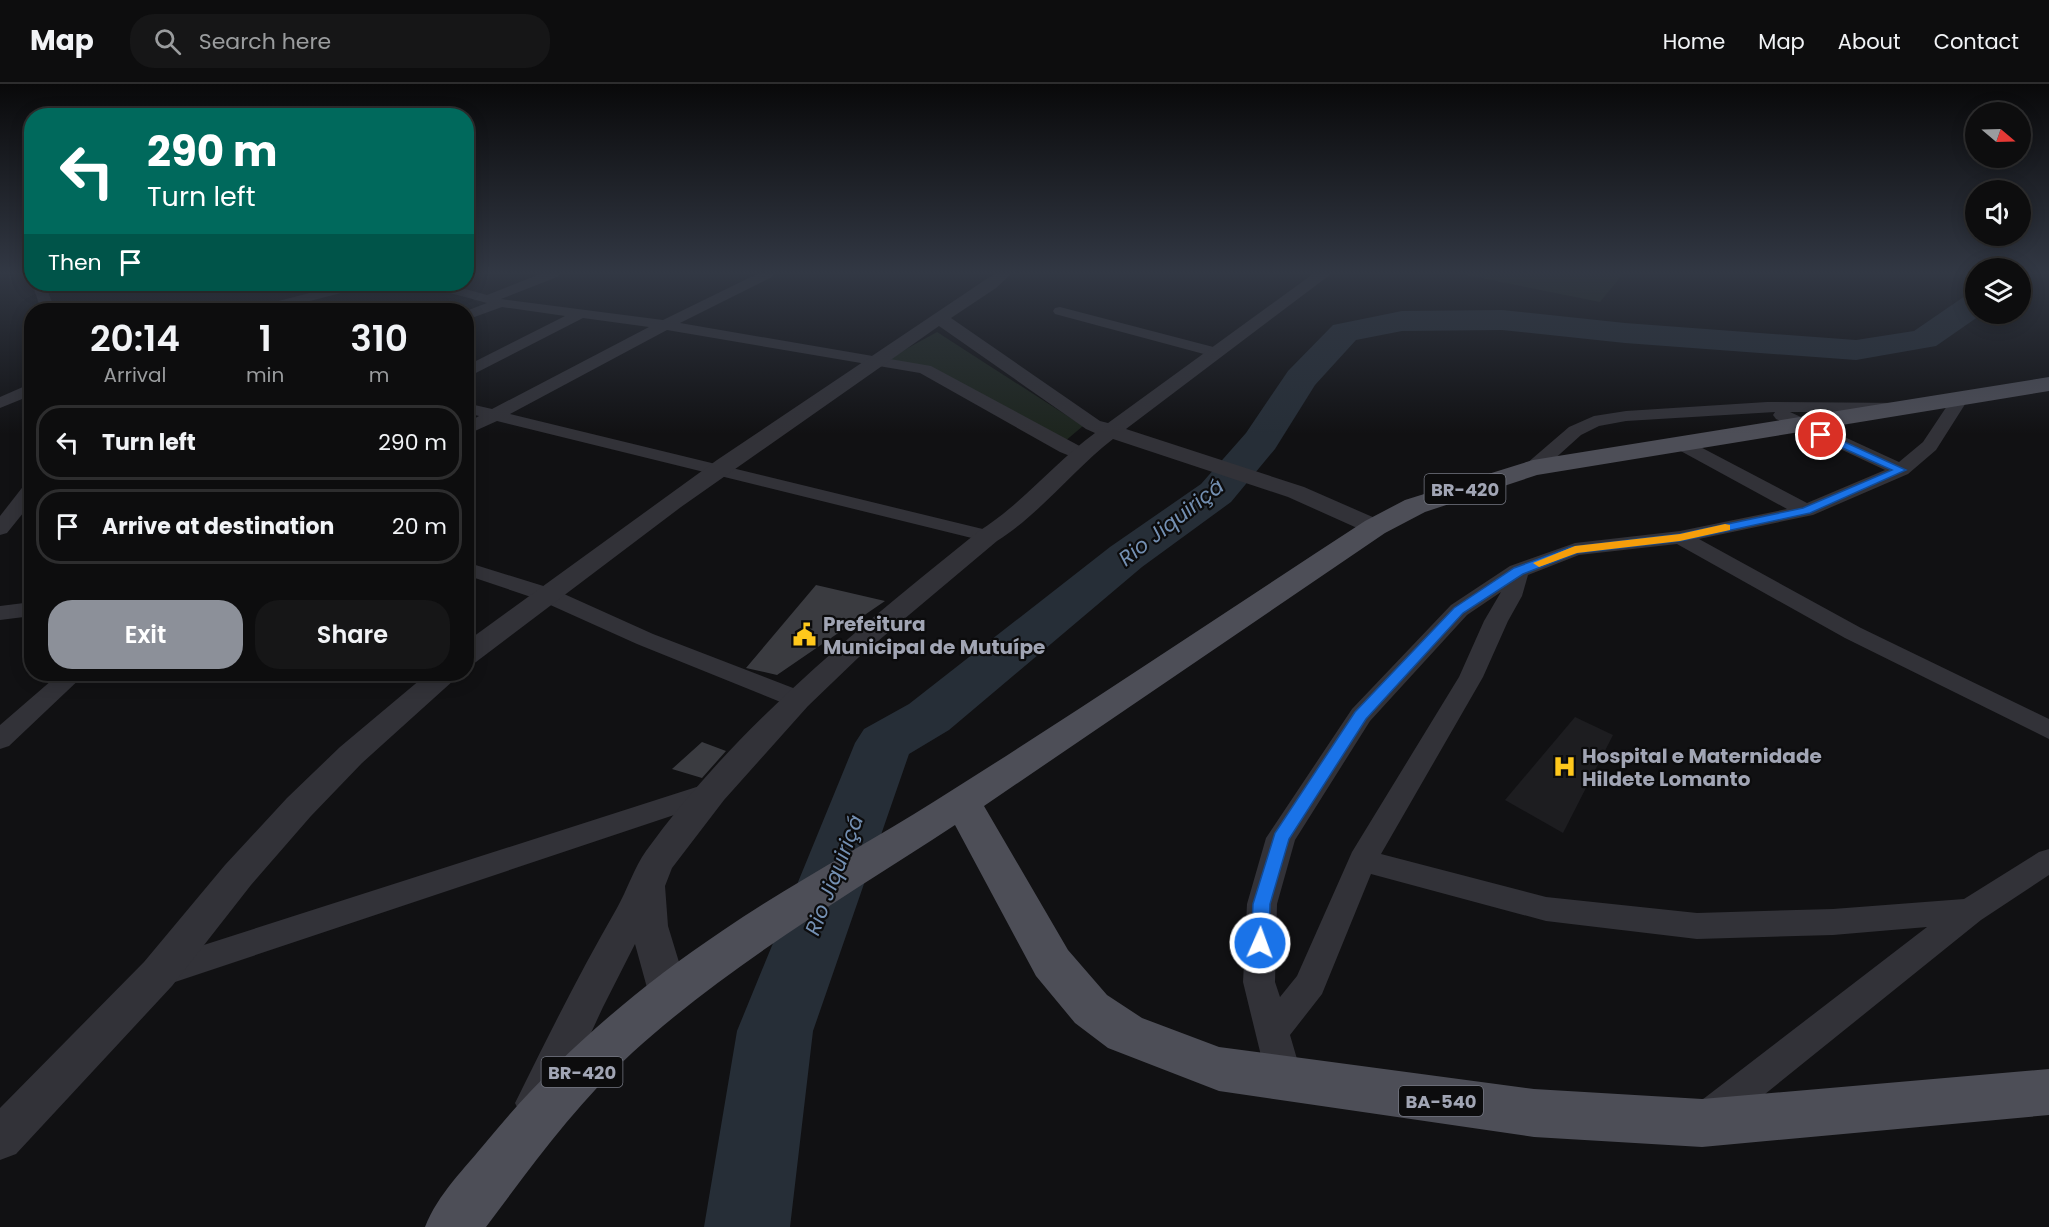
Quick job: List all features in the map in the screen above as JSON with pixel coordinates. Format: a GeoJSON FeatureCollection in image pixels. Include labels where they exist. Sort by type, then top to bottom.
{"type":"FeatureCollection","features":[{"type":"Feature","properties":{"kind":"main road","name":"BR-420"},"geometry":{"type":"LineString","coordinates":[[452,1227],[517,1144],[574,1079],[598,1055],[669,995],[738,943],[956,806],[1375,527],[1415,506],[1533,468],[2049,384]]}},
{"type":"Feature","properties":{"kind":"main road","name":"BA-540"},"geometry":{"type":"LineString","coordinates":[[956,806],[1052,963],[1091,1009],[1125,1033],[1219,1069],[1278,1055],[1429,1100],[1534,1113],[1702,1123],[2049,1092]]}},
{"type":"Feature","properties":{"kind":"street"},"geometry":{"type":"LineString","coordinates":[[474,369],[554,327]]}},
{"type":"Feature","properties":{"kind":"street"},"geometry":{"type":"LineString","coordinates":[[474,426],[660,327]]}},
{"type":"Feature","properties":{"kind":"street"},"geometry":{"type":"LineString","coordinates":[[706,327],[878,358],[925,369],[1073,451]]}},
{"type":"Feature","properties":{"kind":"street"},"geometry":{"type":"LineString","coordinates":[[474,650],[545,594],[720,469],[878,358],[927,327]]}},
{"type":"Feature","properties":{"kind":"street"},"geometry":{"type":"LineString","coordinates":[[952,327],[1101,428],[1296,492],[1375,527]]}},
{"type":"Feature","properties":{"kind":"street"},"geometry":{"type":"LineString","coordinates":[[1123,327],[1215,352]]}},
{"type":"Feature","properties":{"kind":"street"},"geometry":{"type":"LineString","coordinates":[[517,1144],[586,1000],[663,854],[712,792],[797,699],[849,651],[988,536],[1004,526],[1073,451],[1195,346],[1222,327]]}},
{"type":"Feature","properties":{"kind":"street"},"geometry":{"type":"LineString","coordinates":[[1101,428],[1249,327]]}},
{"type":"Feature","properties":{"kind":"street"},"geometry":{"type":"LineString","coordinates":[[0,403],[24,392]]}},
{"type":"Feature","properties":{"kind":"street"},"geometry":{"type":"LineString","coordinates":[[1278,1055],[1259,982],[1262,904],[1281,838],[1368,707],[1458,610],[1518,571],[1575,549],[1680,537],[1806,511],[1901,470],[1929,446],[1961,398]]}},
{"type":"Feature","properties":{"kind":"street"},"geometry":{"type":"LineString","coordinates":[[1767,406],[1801,426],[1901,470]]}},
{"type":"Feature","properties":{"kind":"street"},"geometry":{"type":"LineString","coordinates":[[1533,468],[1575,431],[1594,421],[1626,416],[1767,406],[1913,407]]}},
{"type":"Feature","properties":{"kind":"street"},"geometry":{"type":"LineString","coordinates":[[474,410],[988,536]]}},
{"type":"Feature","properties":{"kind":"street"},"geometry":{"type":"LineString","coordinates":[[1683,445],[1806,511]]}},
{"type":"Feature","properties":{"kind":"street"},"geometry":{"type":"LineString","coordinates":[[0,529],[24,501]]}},
{"type":"Feature","properties":{"kind":"street"},"geometry":{"type":"LineString","coordinates":[[1680,537],[1853,633],[2049,730]]}},
{"type":"Feature","properties":{"kind":"street"},"geometry":{"type":"LineString","coordinates":[[474,570],[545,594],[645,639],[797,699]]}},
{"type":"Feature","properties":{"kind":"street"},"geometry":{"type":"LineString","coordinates":[[1278,1055],[1362,860],[1471,677],[1496,621],[1511,596],[1518,571]]}},
{"type":"Feature","properties":{"kind":"street"},"geometry":{"type":"LineString","coordinates":[[0,613],[24,610]]}},
{"type":"Feature","properties":{"kind":"street"},"geometry":{"type":"LineString","coordinates":[[0,740],[65,681]]}},
{"type":"Feature","properties":{"kind":"street"},"geometry":{"type":"LineString","coordinates":[[0,1139],[158,974],[238,875],[299,807],[351,755],[436,681]]}},
{"type":"Feature","properties":{"kind":"street"},"geometry":{"type":"LineString","coordinates":[[158,974],[712,792]]}},
{"type":"Feature","properties":{"kind":"street"},"geometry":{"type":"LineString","coordinates":[[1362,860],[1545,909],[1697,926],[1833,922],[1970,911]]}},
{"type":"Feature","properties":{"kind":"street"},"geometry":{"type":"LineString","coordinates":[[1702,1123],[1970,911],[2049,860]]}},
{"type":"Feature","properties":{"kind":"street"},"geometry":{"type":"LineString","coordinates":[[647,886],[649,926],[669,995]]}},
{"type":"Feature","properties":{"kind":"shaded area"},"geometry":{"type":"Polygon","coordinates":[[[937,332],[1083,426],[1064,442],[930,367],[888,359],[937,332]]]}},
{"type":"Feature","properties":{"kind":"shaded area","name":"Hospital e Maternidade Hildete Lomanto"},"geometry":{"type":"Polygon","coordinates":[[[1575,717],[1613,735],[1563,833],[1505,800],[1575,717]]]}},
{"type":"Feature","properties":{"kind":"building","name":"Prefeitura Municipal de Mutuípe"},"geometry":{"type":"Polygon","coordinates":[[[816,585],[885,601],[777,675],[746,668],[816,585]]]}},
{"type":"Feature","properties":{"kind":"building"},"geometry":{"type":"Polygon","coordinates":[[[702,742],[726,751],[702,778],[672,769],[702,742]]]}},
{"type":"Feature","properties":{"kind":"waterway","name":"Rio Jiquiriçá"},"geometry":{"type":"LineString","coordinates":[[747,1227],[775,1031],[884,743],[929,717],[1126,557],[1216,493],[1261,441],[1301,379],[1345,332],[1369,327]]}},
{"type":"Feature","properties":{"kind":"waterway","name":"Rio Jiquiriçá"},"geometry":{"type":"LineString","coordinates":[[1571,327],[1856,350],[1924,339],[1941,327]]}},
{"type":"Feature","properties":{"kind":"slow traffic"},"geometry":{"type":"LineString","coordinates":[[1539,563],[1575,549],[1680,537],[1725,528]]}},
{"type":"Feature","properties":{"kind":"place","name":"Prefeitura Municipal de Mutuípe"},"geometry":{"type":"Point","coordinates":[805,635]}},
{"type":"Feature","properties":{"kind":"place","name":"Hospital e Maternidade Hildete Lomanto"},"geometry":{"type":"Point","coordinates":[1564,767]}},
{"type":"Feature","properties":{"kind":"route"},"geometry":{"type":"LineString","coordinates":[[1260,943],[1262,904],[1281,838],[1361,715],[1458,610],[1518,571],[1575,549],[1680,537],[1806,511],[1901,470],[1821,435]]}}]}
